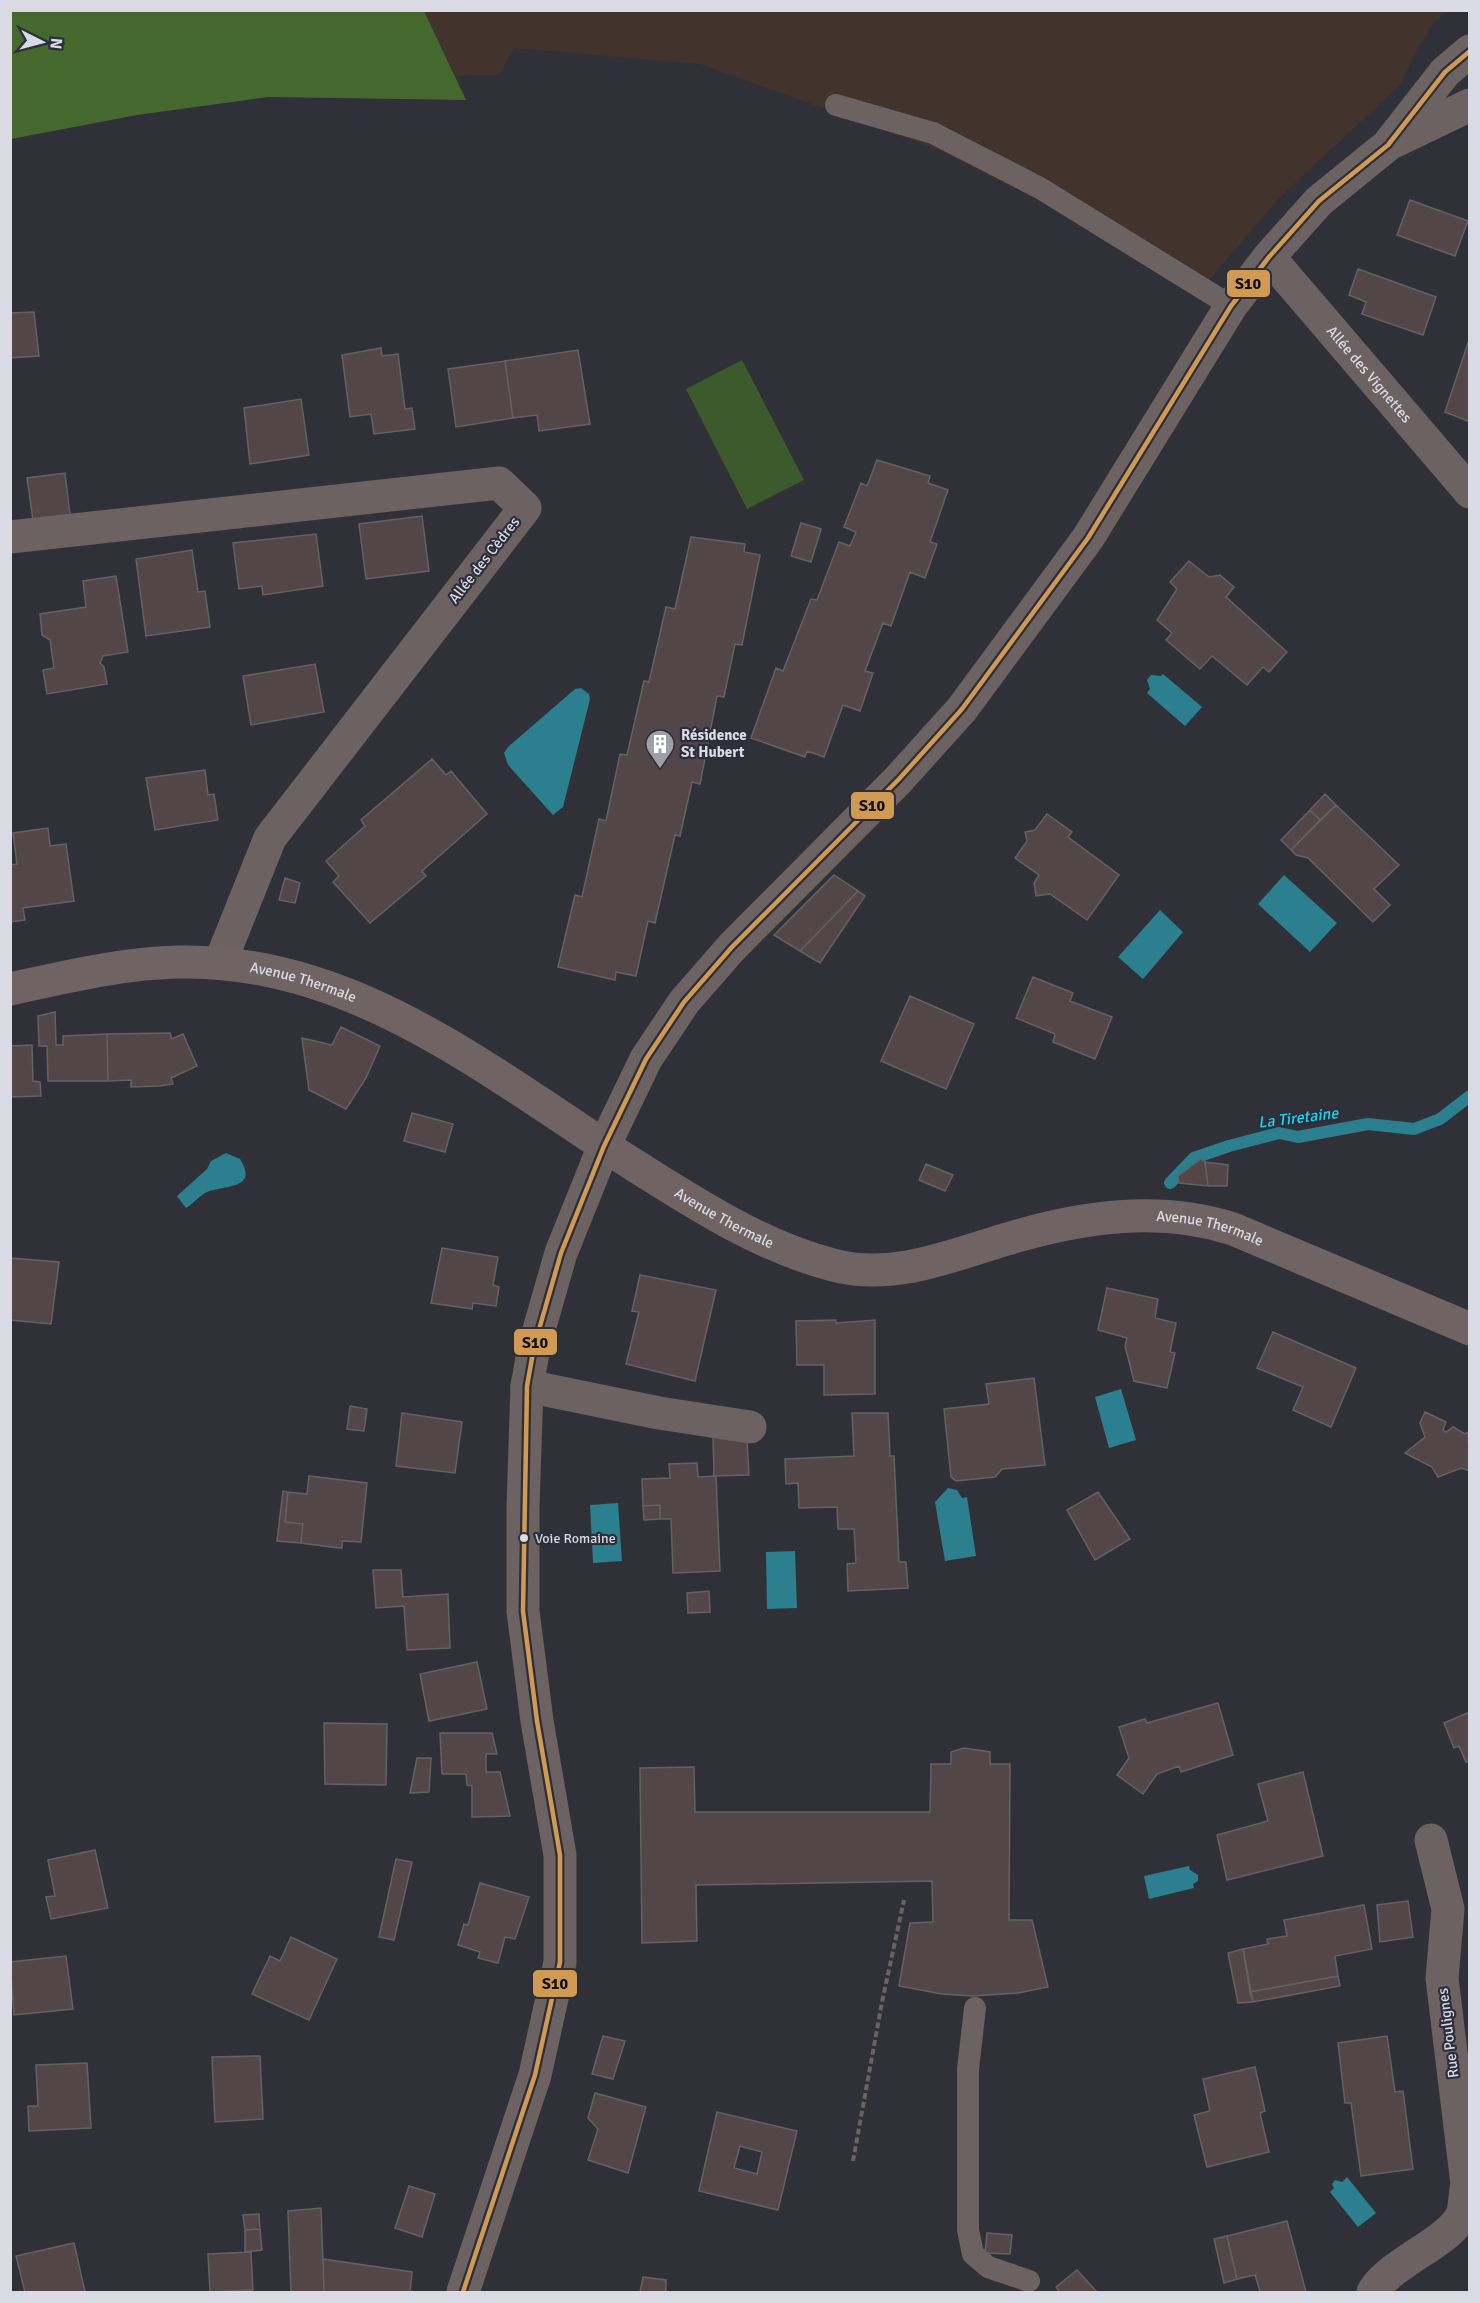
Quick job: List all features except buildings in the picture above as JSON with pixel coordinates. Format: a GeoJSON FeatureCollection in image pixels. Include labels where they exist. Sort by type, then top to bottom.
{"type":"FeatureCollection","features":[{"type":"Feature","properties":{"kind":"main road","name":"Avenue Thermale"},"geometry":{"type":"LineString","coordinates":[[10,989],[141,964],[220,963],[276,970],[322,983],[398,1016],[501,1078],[734,1227],[777,1247],[838,1266],[892,1270],[921,1265],[1010,1238],[1071,1223],[1103,1218],[1164,1216],[1198,1220],[1233,1230],[1470,1329]]}},
{"type":"Feature","properties":{"kind":"street"},"geometry":{"type":"LineString","coordinates":[[463,2292],[535,2075],[560,1962],[560,1854],[537,1720],[523,1611],[523,1507],[527,1386],[534,1347],[561,1252],[604,1146],[646,1059],[684,1002],[732,947],[899,779],[976,690],[1088,538],[1231,306],[1269,257],[1320,201],[1388,145],[1445,72],[1470,51]]}},
{"type":"Feature","properties":{"kind":"street"},"geometry":{"type":"LineString","coordinates":[[1388,145],[1470,105]]}},
{"type":"Feature","properties":{"kind":"street","name":"Allée des Vignettes"},"geometry":{"type":"LineString","coordinates":[[1269,257],[1470,492]]}},
{"type":"Feature","properties":{"kind":"street","name":"Allée des Cèdres"},"geometry":{"type":"LineString","coordinates":[[10,537],[499,483],[525,508],[270,838],[220,963]]}},
{"type":"Feature","properties":{"kind":"street"},"geometry":{"type":"LineString","coordinates":[[527,1386],[659,1413],[750,1427]]}},
{"type":"Feature","properties":{"kind":"street","name":"Rue Poulignes"},"geometry":{"type":"LineString","coordinates":[[1373,2292],[1381,2278],[1443,2236],[1462,2214],[1467,2184],[1442,1978],[1448,1909],[1431,1840]]}},
{"type":"Feature","properties":{"kind":"lane"},"geometry":{"type":"LineString","coordinates":[[836,105],[933,133],[992,163],[1040,188],[1231,306]]}},
{"type":"Feature","properties":{"kind":"lane"},"geometry":{"type":"LineString","coordinates":[[975,2008],[968,2069],[968,2230],[973,2254],[988,2267],[1029,2281]]}},
{"type":"Feature","properties":{"kind":"path"},"geometry":{"type":"LineString","coordinates":[[854,2161],[882,2002],[904,1900]]}},
{"type":"Feature","properties":{"kind":"shaded area"},"geometry":{"type":"Polygon","coordinates":[[[424,11],[1447,11],[1433,24],[1416,51],[1401,84],[1279,198],[1206,284],[939,150],[700,64],[514,48],[499,75],[455,76],[424,11]]]}},
{"type":"Feature","properties":{"kind":"green space"},"geometry":{"type":"Polygon","coordinates":[[[11,10],[424,11],[466,100],[268,97],[137,115],[11,139],[11,10]]]}},
{"type":"Feature","properties":{"kind":"green space"},"geometry":{"type":"Polygon","coordinates":[[[742,360],[804,480],[747,509],[686,389],[742,360]]]}},
{"type":"Feature","properties":{"kind":"water"},"geometry":{"type":"Polygon","coordinates":[[[1163,674],[1202,707],[1185,726],[1147,693],[1150,689],[1147,680],[1151,675],[1161,676],[1163,674]]]}},
{"type":"Feature","properties":{"kind":"water"},"geometry":{"type":"Polygon","coordinates":[[[581,688],[589,694],[590,699],[563,807],[553,815],[508,765],[504,753],[575,689],[581,688]]]}},
{"type":"Feature","properties":{"kind":"water"},"geometry":{"type":"Polygon","coordinates":[[[1284,875],[1337,923],[1310,952],[1258,904],[1284,875]]]}},
{"type":"Feature","properties":{"kind":"water"},"geometry":{"type":"Polygon","coordinates":[[[1160,910],[1183,932],[1143,979],[1118,957],[1160,910]]]}},
{"type":"Feature","properties":{"kind":"water"},"geometry":{"type":"Polygon","coordinates":[[[226,1153],[240,1159],[245,1169],[245,1177],[236,1185],[205,1193],[186,1208],[177,1196],[207,1169],[211,1161],[226,1153]]]}},
{"type":"Feature","properties":{"kind":"water"},"geometry":{"type":"Polygon","coordinates":[[[1121,1389],[1136,1440],[1109,1448],[1095,1397],[1121,1389]]]}},
{"type":"Feature","properties":{"kind":"water"},"geometry":{"type":"Polygon","coordinates":[[[948,1488],[957,1490],[962,1498],[967,1497],[976,1556],[945,1561],[935,1502],[948,1488]]]}},
{"type":"Feature","properties":{"kind":"water"},"geometry":{"type":"Polygon","coordinates":[[[618,1503],[622,1561],[593,1563],[590,1505],[618,1503]]]}},
{"type":"Feature","properties":{"kind":"water"},"geometry":{"type":"Polygon","coordinates":[[[795,1551],[797,1608],[767,1609],[766,1552],[795,1551]]]}},
{"type":"Feature","properties":{"kind":"water"},"geometry":{"type":"Polygon","coordinates":[[[1189,1866],[1190,1870],[1198,1875],[1198,1881],[1193,1884],[1194,1888],[1149,1899],[1144,1876],[1189,1866]]]}},
{"type":"Feature","properties":{"kind":"water"},"geometry":{"type":"Polygon","coordinates":[[[1347,2177],[1376,2213],[1358,2227],[1330,2192],[1334,2188],[1332,2184],[1335,2180],[1342,2182],[1347,2177]]]}},
{"type":"Feature","properties":{"kind":"waterway","name":"La Tiretaine"},"geometry":{"type":"LineString","coordinates":[[1170,1183],[1194,1158],[1229,1146],[1279,1133],[1298,1137],[1368,1124],[1414,1129],[1440,1119],[1470,1096]]}},
{"type":"Feature","properties":{"kind":"transit line","name":"S10"},"geometry":{"type":"LineString","coordinates":[[463,2292],[535,2075],[560,1962],[560,1855],[537,1721],[523,1611],[527,1386],[534,1347],[561,1253],[604,1146],[646,1059],[684,1002],[732,947],[899,779],[962,709],[1088,538],[1231,306],[1269,257],[1319,201],[1388,145],[1445,72],[1470,51]]}},
{"type":"Feature","properties":{"kind":"place","name":"Résidence St Hubert"},"geometry":{"type":"Point","coordinates":[660,770]}},
{"type":"Feature","properties":{"kind":"place","name":"Voie Romaine"},"geometry":{"type":"Point","coordinates":[524,1538]}}]}
